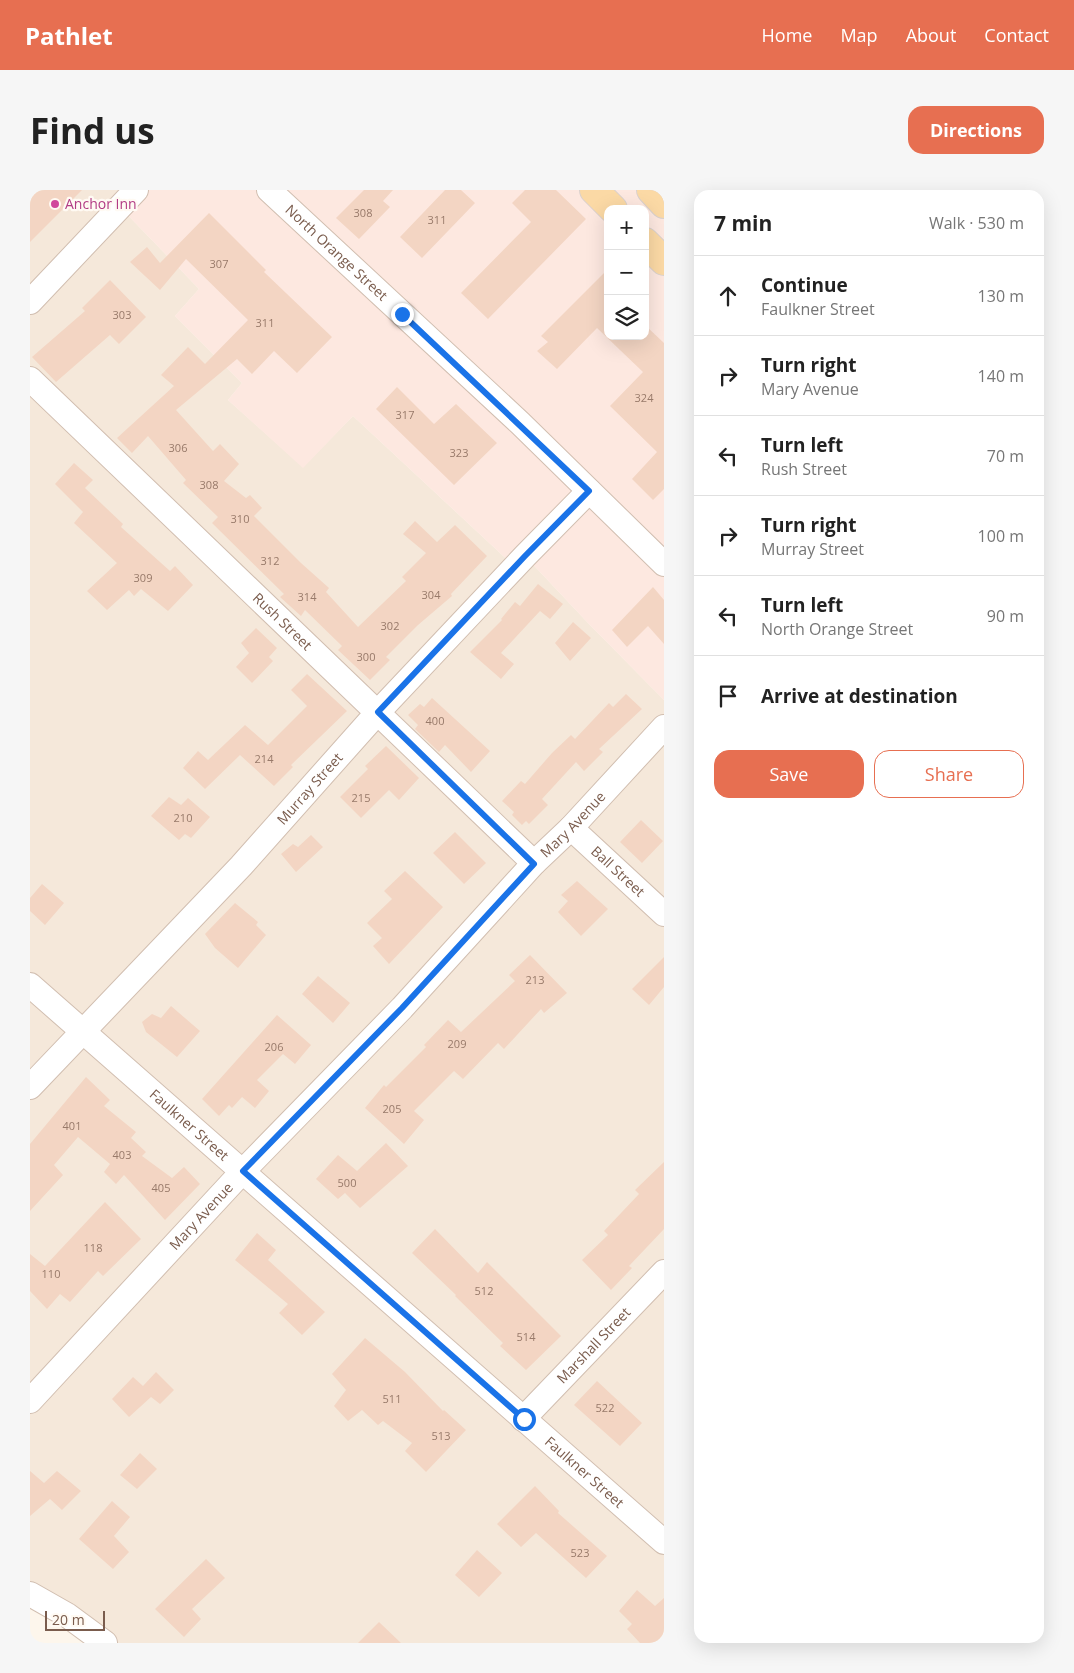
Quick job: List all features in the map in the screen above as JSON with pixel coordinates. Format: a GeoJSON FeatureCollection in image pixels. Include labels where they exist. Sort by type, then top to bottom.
{"type":"FeatureCollection","features":[{"type":"Feature","properties":{"kind":"main road"},"geometry":{"type":"LineString","coordinates":[[594,190],[609,205]]}},
{"type":"Feature","properties":{"kind":"main road"},"geometry":{"type":"LineString","coordinates":[[650,190],[664,204]]}},
{"type":"Feature","properties":{"kind":"main road"},"geometry":{"type":"LineString","coordinates":[[649,246],[664,262]]}},
{"type":"Feature","properties":{"kind":"street"},"geometry":{"type":"LineString","coordinates":[[30,302],[136,190]]}},
{"type":"Feature","properties":{"kind":"street","name":"North Orange Street"},"geometry":{"type":"LineString","coordinates":[[269,190],[520,424],[664,564]]}},
{"type":"Feature","properties":{"kind":"street","name":"Rush Street"},"geometry":{"type":"LineString","coordinates":[[30,379],[534,864]]}},
{"type":"Feature","properties":{"kind":"street","name":"Murray Street"},"geometry":{"type":"LineString","coordinates":[[30,1087],[241,866],[378,712],[589,491]]}},
{"type":"Feature","properties":{"kind":"street","name":"Mary Avenue"},"geometry":{"type":"LineString","coordinates":[[30,1401],[243,1171],[402,1008],[534,864],[571,828],[664,727]]}},
{"type":"Feature","properties":{"kind":"street","name":"Ball Street"},"geometry":{"type":"LineString","coordinates":[[571,828],[664,914]]}},
{"type":"Feature","properties":{"kind":"street","name":"Faulkner Street"},"geometry":{"type":"LineString","coordinates":[[30,985],[664,1542]]}},
{"type":"Feature","properties":{"kind":"street","name":"Marshall Street"},"geometry":{"type":"LineString","coordinates":[[524,1419],[664,1272]]}},
{"type":"Feature","properties":{"kind":"street"},"geometry":{"type":"LineString","coordinates":[[30,1594],[67,1615],[105,1643]]}},
{"type":"Feature","properties":{"kind":"shaded area"},"geometry":{"type":"Polygon","coordinates":[[[30,190],[119,190],[128,198],[120,207],[199,289],[175,316],[242,383],[228,400],[303,467],[353,416],[515,567],[525,556],[664,700],[664,1643],[105,1643],[30,1594],[30,190]]]}},
{"type":"Feature","properties":{"kind":"shaded area"},"geometry":{"type":"Polygon","coordinates":[[[119,190],[664,190],[664,700],[525,556],[515,567],[353,416],[303,468],[228,400],[242,383],[175,316],[199,289],[120,207],[128,198],[119,190]]]}},
{"type":"Feature","properties":{"kind":"building"},"geometry":{"type":"Polygon","coordinates":[[[30,190],[82,190],[30,242],[30,190]]]}},
{"type":"Feature","properties":{"kind":"building"},"geometry":{"type":"Polygon","coordinates":[[[364,190],[393,190],[383,201],[390,207],[359,239],[336,218],[364,190]]]}},
{"type":"Feature","properties":{"kind":"building"},"geometry":{"type":"Polygon","coordinates":[[[445,190],[461,190],[475,203],[422,258],[400,237],[445,190]]]}},
{"type":"Feature","properties":{"kind":"building"},"geometry":{"type":"Polygon","coordinates":[[[525,190],[556,190],[586,219],[488,319],[461,293],[531,222],[512,203],[525,190]]]}},
{"type":"Feature","properties":{"kind":"building"},"geometry":{"type":"Polygon","coordinates":[[[209,213],[266,270],[264,272],[332,337],[297,373],[274,351],[252,374],[237,359],[176,410],[213,451],[220,444],[239,464],[224,481],[246,498],[250,495],[262,508],[254,516],[329,588],[326,592],[358,627],[406,581],[402,577],[426,553],[403,534],[415,521],[437,542],[455,525],[487,556],[451,594],[452,596],[418,625],[386,657],[390,660],[370,680],[338,650],[342,646],[305,610],[301,616],[280,597],[284,594],[212,523],[218,517],[183,483],[186,480],[148,436],[132,453],[117,438],[174,386],[161,375],[188,347],[205,364],[248,320],[186,259],[160,290],[130,262],[147,247],[160,263],[209,213]]]}},
{"type":"Feature","properties":{"kind":"building"},"geometry":{"type":"Polygon","coordinates":[[[604,273],[604,335],[597,328],[557,369],[537,351],[548,342],[541,336],[604,273]]]}},
{"type":"Feature","properties":{"kind":"building"},"geometry":{"type":"Polygon","coordinates":[[[110,280],[146,317],[119,344],[110,335],[56,382],[32,357],[85,311],[82,308],[110,280]]]}},
{"type":"Feature","properties":{"kind":"building"},"geometry":{"type":"Polygon","coordinates":[[[649,329],[664,343],[664,489],[653,500],[632,479],[657,452],[610,406],[643,372],[610,340],[649,340],[649,329]]]}},
{"type":"Feature","properties":{"kind":"building"},"geometry":{"type":"Polygon","coordinates":[[[397,387],[434,424],[456,404],[497,443],[454,485],[376,409],[397,387]]]}},
{"type":"Feature","properties":{"kind":"building"},"geometry":{"type":"Polygon","coordinates":[[[74,463],[93,480],[85,488],[123,524],[121,527],[170,571],[175,566],[193,585],[168,611],[141,589],[134,596],[129,590],[107,610],[87,591],[117,563],[74,523],[83,512],[55,484],[74,463]]]}},
{"type":"Feature","properties":{"kind":"building"},"geometry":{"type":"Polygon","coordinates":[[[538,584],[563,604],[550,619],[540,611],[501,653],[514,664],[501,679],[470,652],[502,620],[515,602],[520,606],[538,584]]]}},
{"type":"Feature","properties":{"kind":"building"},"geometry":{"type":"Polygon","coordinates":[[[653,587],[664,600],[664,644],[648,626],[627,647],[612,630],[653,587]]]}},
{"type":"Feature","properties":{"kind":"building"},"geometry":{"type":"Polygon","coordinates":[[[573,622],[591,638],[570,661],[555,643],[573,622]]]}},
{"type":"Feature","properties":{"kind":"building"},"geometry":{"type":"Polygon","coordinates":[[[256,628],[277,648],[269,657],[273,661],[252,683],[236,667],[249,653],[241,643],[256,628]]]}},
{"type":"Feature","properties":{"kind":"building"},"geometry":{"type":"Polygon","coordinates":[[[307,674],[347,711],[291,765],[293,767],[274,786],[240,755],[205,789],[183,768],[198,751],[208,760],[245,725],[268,745],[307,706],[291,690],[307,674]]]}},
{"type":"Feature","properties":{"kind":"building"},"geometry":{"type":"Polygon","coordinates":[[[626,694],[642,709],[599,749],[603,752],[584,771],[576,762],[542,799],[548,805],[529,824],[526,821],[522,825],[512,815],[514,812],[502,801],[521,781],[525,784],[552,753],[571,735],[575,739],[609,703],[613,707],[626,694]]]}},
{"type":"Feature","properties":{"kind":"building"},"geometry":{"type":"Polygon","coordinates":[[[432,698],[490,751],[471,772],[445,745],[439,752],[415,729],[418,725],[408,715],[420,704],[424,707],[432,698]]]}},
{"type":"Feature","properties":{"kind":"building"},"geometry":{"type":"Polygon","coordinates":[[[386,746],[419,778],[399,800],[389,790],[361,818],[340,797],[368,769],[365,766],[386,746]]]}},
{"type":"Feature","properties":{"kind":"building"},"geometry":{"type":"Polygon","coordinates":[[[169,797],[181,805],[188,798],[210,817],[191,838],[185,834],[179,840],[151,816],[169,797]]]}},
{"type":"Feature","properties":{"kind":"building"},"geometry":{"type":"Polygon","coordinates":[[[641,820],[663,841],[642,863],[620,842],[641,820]]]}},
{"type":"Feature","properties":{"kind":"building"},"geometry":{"type":"Polygon","coordinates":[[[455,832],[486,863],[464,884],[433,853],[455,832]]]}},
{"type":"Feature","properties":{"kind":"building"},"geometry":{"type":"Polygon","coordinates":[[[311,835],[323,847],[296,872],[281,854],[293,844],[298,847],[311,835]]]}},
{"type":"Feature","properties":{"kind":"building"},"geometry":{"type":"Polygon","coordinates":[[[405,871],[443,907],[389,964],[373,946],[382,938],[367,923],[392,899],[384,891],[405,871]]]}},
{"type":"Feature","properties":{"kind":"building"},"geometry":{"type":"Polygon","coordinates":[[[577,881],[608,909],[581,936],[558,912],[568,901],[561,895],[577,881]]]}},
{"type":"Feature","properties":{"kind":"building"},"geometry":{"type":"Polygon","coordinates":[[[42,884],[64,903],[45,925],[30,911],[30,898],[42,884]]]}},
{"type":"Feature","properties":{"kind":"building"},"geometry":{"type":"Polygon","coordinates":[[[235,903],[258,922],[256,925],[266,935],[238,968],[215,948],[205,934],[235,903]]]}},
{"type":"Feature","properties":{"kind":"building"},"geometry":{"type":"Polygon","coordinates":[[[530,955],[567,993],[544,1013],[541,1009],[504,1049],[498,1043],[463,1079],[454,1071],[414,1111],[424,1120],[404,1144],[365,1108],[384,1085],[386,1087],[426,1047],[424,1045],[448,1020],[461,1032],[515,981],[509,975],[530,955]]]}},
{"type":"Feature","properties":{"kind":"building"},"geometry":{"type":"Polygon","coordinates":[[[664,957],[664,987],[649,1005],[632,989],[664,957]]]}},
{"type":"Feature","properties":{"kind":"building"},"geometry":{"type":"Polygon","coordinates":[[[318,976],[350,1003],[333,1023],[302,994],[318,976]]]}},
{"type":"Feature","properties":{"kind":"building"},"geometry":{"type":"Polygon","coordinates":[[[171,1006],[200,1031],[177,1057],[146,1032],[142,1022],[152,1014],[161,1018],[171,1006]]]}},
{"type":"Feature","properties":{"kind":"building"},"geometry":{"type":"Polygon","coordinates":[[[277,1015],[311,1045],[295,1064],[283,1054],[257,1080],[269,1091],[255,1108],[242,1097],[232,1108],[229,1105],[219,1116],[202,1099],[277,1015]]]}},
{"type":"Feature","properties":{"kind":"building"},"geometry":{"type":"Polygon","coordinates":[[[86,1077],[110,1100],[104,1106],[136,1132],[131,1138],[146,1152],[142,1156],[172,1178],[184,1167],[200,1184],[165,1220],[124,1175],[116,1184],[104,1172],[110,1164],[78,1137],[54,1165],[63,1175],[30,1211],[30,1144],[86,1077]]]}},
{"type":"Feature","properties":{"kind":"building"},"geometry":{"type":"Polygon","coordinates":[[[386,1143],[408,1166],[360,1208],[345,1193],[338,1199],[316,1179],[338,1155],[357,1171],[386,1143]]]}},
{"type":"Feature","properties":{"kind":"building"},"geometry":{"type":"Polygon","coordinates":[[[664,1162],[664,1229],[629,1266],[632,1268],[611,1290],[582,1260],[608,1235],[604,1231],[639,1194],[635,1190],[664,1162]]]}},
{"type":"Feature","properties":{"kind":"building"},"geometry":{"type":"Polygon","coordinates":[[[105,1202],[141,1239],[103,1276],[98,1271],[70,1302],[60,1294],[47,1309],[30,1291],[30,1254],[45,1266],[105,1202]]]}},
{"type":"Feature","properties":{"kind":"building"},"geometry":{"type":"Polygon","coordinates":[[[435,1229],[478,1273],[487,1262],[561,1336],[526,1370],[500,1346],[503,1343],[412,1253],[435,1229]]]}},
{"type":"Feature","properties":{"kind":"building"},"geometry":{"type":"Polygon","coordinates":[[[257,1233],[276,1250],[268,1260],[325,1312],[302,1335],[279,1313],[288,1304],[235,1260],[257,1233]]]}},
{"type":"Feature","properties":{"kind":"building"},"geometry":{"type":"Polygon","coordinates":[[[365,1338],[405,1372],[443,1411],[466,1430],[426,1472],[405,1451],[412,1443],[383,1421],[378,1425],[362,1410],[348,1421],[334,1406],[346,1390],[332,1374],[365,1338]]]}},
{"type":"Feature","properties":{"kind":"building"},"geometry":{"type":"Polygon","coordinates":[[[156,1372],[174,1390],[160,1404],[151,1397],[129,1417],[112,1399],[133,1377],[143,1386],[156,1372]]]}},
{"type":"Feature","properties":{"kind":"building"},"geometry":{"type":"Polygon","coordinates":[[[597,1381],[642,1423],[620,1446],[574,1405],[597,1381]]]}},
{"type":"Feature","properties":{"kind":"building"},"geometry":{"type":"Polygon","coordinates":[[[140,1453],[157,1469],[137,1489],[120,1475],[140,1453]]]}},
{"type":"Feature","properties":{"kind":"building"},"geometry":{"type":"Polygon","coordinates":[[[30,1471],[44,1483],[57,1471],[81,1491],[62,1510],[50,1499],[30,1516],[30,1471]]]}},
{"type":"Feature","properties":{"kind":"building"},"geometry":{"type":"Polygon","coordinates":[[[535,1486],[559,1511],[558,1513],[607,1556],[586,1578],[536,1533],[521,1547],[497,1524],[535,1486]]]}},
{"type":"Feature","properties":{"kind":"building"},"geometry":{"type":"Polygon","coordinates":[[[112,1501],[130,1517],[114,1536],[129,1552],[113,1569],[79,1539],[112,1501]]]}},
{"type":"Feature","properties":{"kind":"building"},"geometry":{"type":"Polygon","coordinates":[[[477,1550],[502,1573],[479,1597],[455,1575],[477,1550]]]}},
{"type":"Feature","properties":{"kind":"building"},"geometry":{"type":"Polygon","coordinates":[[[206,1559],[225,1578],[192,1609],[201,1619],[184,1637],[155,1609],[206,1559]]]}},
{"type":"Feature","properties":{"kind":"building"},"geometry":{"type":"Polygon","coordinates":[[[637,1590],[655,1606],[664,1598],[664,1643],[640,1643],[627,1629],[632,1624],[619,1611],[637,1590]]]}},
{"type":"Feature","properties":{"kind":"building"},"geometry":{"type":"Polygon","coordinates":[[[379,1622],[401,1643],[358,1643],[379,1622]]]}},
{"type":"Feature","properties":{"kind":"place","name":"Anchor Inn"},"geometry":{"type":"Point","coordinates":[55,204]}},
{"type":"Feature","properties":{"kind":"route"},"geometry":{"type":"LineString","coordinates":[[402,314],[589,491],[378,712],[534,864],[402,1008],[243,1171],[524,1419]]}}]}
